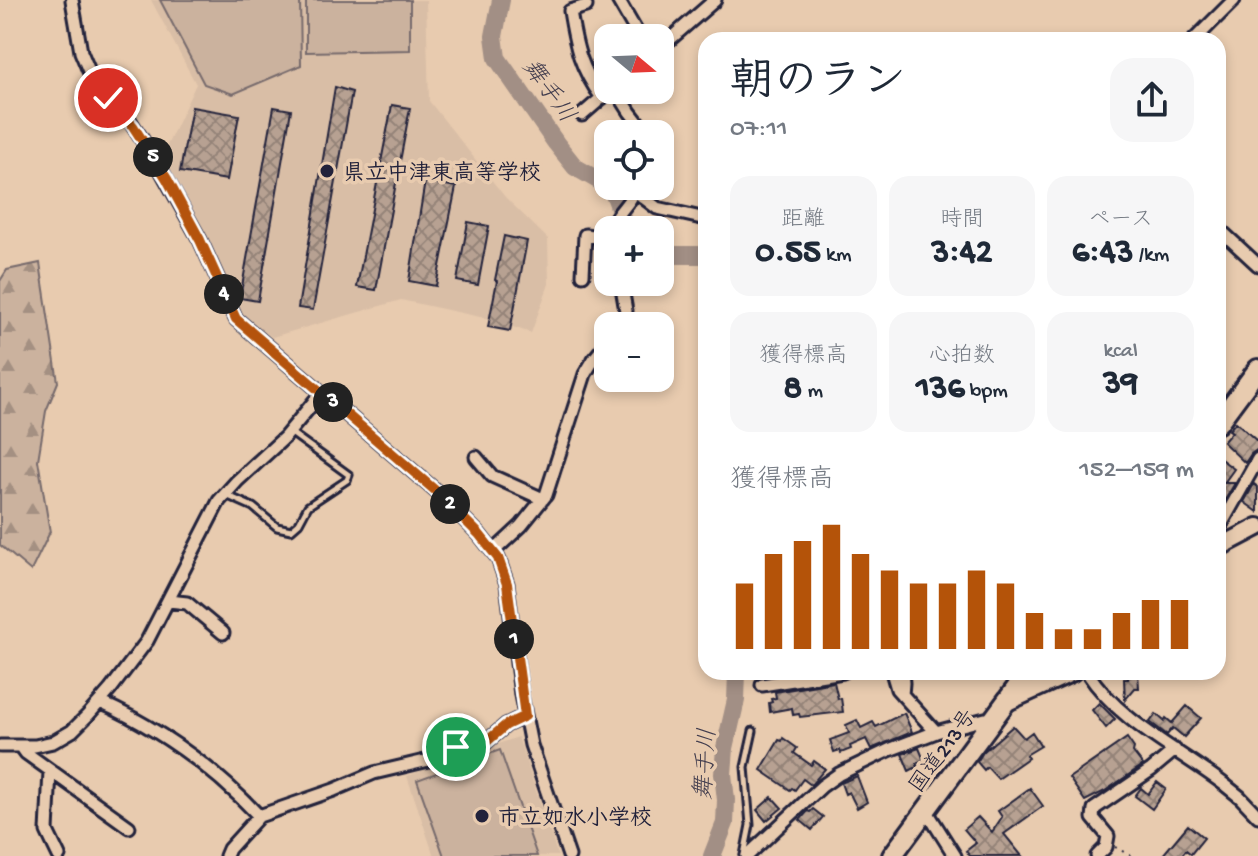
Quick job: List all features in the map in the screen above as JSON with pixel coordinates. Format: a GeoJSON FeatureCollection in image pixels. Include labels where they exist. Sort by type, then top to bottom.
{"type":"FeatureCollection","features":[{"type":"Feature","properties":{"kind":"highway"},"geometry":{"type":"LineString","coordinates":[[1226,412],[1258,369]]}},
{"type":"Feature","properties":{"kind":"highway","name":"国道213号"},"geometry":{"type":"LineString","coordinates":[[892,856],[1022,680]]}},
{"type":"Feature","properties":{"kind":"main road"},"geometry":{"type":"LineString","coordinates":[[1226,544],[1258,527]]}},
{"type":"Feature","properties":{"kind":"main road"},"geometry":{"type":"LineString","coordinates":[[1005,703],[1055,680]]}},
{"type":"Feature","properties":{"kind":"street"},"geometry":{"type":"LineString","coordinates":[[72,0],[83,61],[156,161],[200,240],[236,319],[437,492],[501,564],[507,584],[534,759],[569,856]]}},
{"type":"Feature","properties":{"kind":"street"},"geometry":{"type":"LineString","coordinates":[[618,0],[632,24]]}},
{"type":"Feature","properties":{"kind":"street"},"geometry":{"type":"LineString","coordinates":[[674,36],[715,0]]}},
{"type":"Feature","properties":{"kind":"street"},"geometry":{"type":"LineString","coordinates":[[1202,32],[1234,0]]}},
{"type":"Feature","properties":{"kind":"street"},"geometry":{"type":"LineString","coordinates":[[586,6],[570,11],[575,44],[587,77],[594,82]]}},
{"type":"Feature","properties":{"kind":"street"},"geometry":{"type":"LineString","coordinates":[[582,115],[596,104]]}},
{"type":"Feature","properties":{"kind":"street"},"geometry":{"type":"LineString","coordinates":[[622,104],[636,120]]}},
{"type":"Feature","properties":{"kind":"street"},"geometry":{"type":"LineString","coordinates":[[617,216],[630,200]]}},
{"type":"Feature","properties":{"kind":"street"},"geometry":{"type":"LineString","coordinates":[[648,200],[657,208],[698,217]]}},
{"type":"Feature","properties":{"kind":"street"},"geometry":{"type":"LineString","coordinates":[[583,275],[585,235],[594,236]]}},
{"type":"Feature","properties":{"kind":"street"},"geometry":{"type":"LineString","coordinates":[[1226,235],[1258,265]]}},
{"type":"Feature","properties":{"kind":"street"},"geometry":{"type":"LineString","coordinates":[[493,552],[521,526],[543,499],[585,374],[594,359]]}},
{"type":"Feature","properties":{"kind":"street"},"geometry":{"type":"LineString","coordinates":[[1,743],[45,745],[63,737],[100,702],[141,650],[224,495],[290,431],[322,392]]}},
{"type":"Feature","properties":{"kind":"street"},"geometry":{"type":"LineString","coordinates":[[476,457],[492,476],[543,499]]}},
{"type":"Feature","properties":{"kind":"street"},"geometry":{"type":"LineString","coordinates":[[1226,516],[1258,459]]}},
{"type":"Feature","properties":{"kind":"street"},"geometry":{"type":"LineString","coordinates":[[169,601],[187,603],[223,633]]}},
{"type":"Feature","properties":{"kind":"street"},"geometry":{"type":"LineString","coordinates":[[762,685],[792,680]]}},
{"type":"Feature","properties":{"kind":"street"},"geometry":{"type":"LineString","coordinates":[[894,680],[902,695],[936,732]]}},
{"type":"Feature","properties":{"kind":"street"},"geometry":{"type":"LineString","coordinates":[[902,695],[903,680]]}},
{"type":"Feature","properties":{"kind":"street"},"geometry":{"type":"LineString","coordinates":[[1092,680],[1130,719],[1240,797],[1258,816]]}},
{"type":"Feature","properties":{"kind":"street"},"geometry":{"type":"LineString","coordinates":[[100,702],[137,720],[181,749],[234,790],[259,816]]}},
{"type":"Feature","properties":{"kind":"street"},"geometry":{"type":"LineString","coordinates":[[226,856],[259,816],[374,773],[429,760],[456,747],[485,743],[506,725],[525,716]]}},
{"type":"Feature","properties":{"kind":"street"},"geometry":{"type":"LineString","coordinates":[[745,856],[831,778],[936,732],[985,719],[992,721]]}},
{"type":"Feature","properties":{"kind":"street"},"geometry":{"type":"LineString","coordinates":[[21,746],[26,753],[129,827]]}},
{"type":"Feature","properties":{"kind":"street"},"geometry":{"type":"LineString","coordinates":[[1097,856],[1108,842],[1106,833],[1093,818],[1094,809],[1175,750]]}},
{"type":"Feature","properties":{"kind":"street"},"geometry":{"type":"LineString","coordinates":[[50,771],[47,831],[59,856]]}},
{"type":"Feature","properties":{"kind":"street"},"geometry":{"type":"LineString","coordinates":[[926,810],[955,856]]}},
{"type":"Feature","properties":{"kind":"lane"},"geometry":{"type":"LineString","coordinates":[[224,495],[253,507],[277,527],[291,530],[298,525],[308,506],[347,480],[349,475],[346,471],[290,431]]}},
{"type":"Feature","properties":{"kind":"lane"},"geometry":{"type":"LineString","coordinates":[[745,856],[750,825],[745,767],[753,731]]}},
{"type":"Feature","properties":{"kind":"path"},"geometry":{"type":"LineString","coordinates":[[1108,842],[1131,856]]}},
{"type":"Feature","properties":{"kind":"shaded area","name":"県立中津東高等学校"},"geometry":{"type":"Polygon","coordinates":[[[151,0],[426,0],[429,101],[505,197],[548,239],[549,284],[531,333],[485,318],[401,300],[272,337],[238,313],[163,154],[196,84],[151,0]]]}},
{"type":"Feature","properties":{"kind":"shaded area","name":"市立如水小学校"},"geometry":{"type":"Polygon","coordinates":[[[518,737],[558,856],[434,856],[407,776],[518,737]]]}},
{"type":"Feature","properties":{"kind":"green space"},"geometry":{"type":"Polygon","coordinates":[[[160,0],[300,0],[301,65],[233,94],[204,84],[160,0]]]}},
{"type":"Feature","properties":{"kind":"green space"},"geometry":{"type":"Polygon","coordinates":[[[306,0],[410,0],[410,50],[306,52],[306,0]]]}},
{"type":"Feature","properties":{"kind":"green space"},"geometry":{"type":"Polygon","coordinates":[[[40,263],[58,382],[46,411],[38,460],[50,532],[31,571],[0,545],[0,281],[7,270],[40,263]]]}},
{"type":"Feature","properties":{"kind":"green space","name":"市立如水小学校"},"geometry":{"type":"Polygon","coordinates":[[[500,750],[537,856],[444,856],[417,780],[500,750]]]}},
{"type":"Feature","properties":{"kind":"building"},"geometry":{"type":"Polygon","coordinates":[[[335,87],[352,92],[313,310],[298,308],[335,87]]]}},
{"type":"Feature","properties":{"kind":"building"},"geometry":{"type":"Polygon","coordinates":[[[392,105],[410,108],[376,290],[357,287],[392,105]]]}},
{"type":"Feature","properties":{"kind":"building"},"geometry":{"type":"Polygon","coordinates":[[[192,107],[239,115],[227,180],[180,172],[192,107]]]}},
{"type":"Feature","properties":{"kind":"building"},"geometry":{"type":"Polygon","coordinates":[[[274,107],[291,110],[258,301],[240,298],[274,107]]]}},
{"type":"Feature","properties":{"kind":"building"},"geometry":{"type":"Polygon","coordinates":[[[425,181],[456,187],[436,286],[409,281],[425,181]]]}},
{"type":"Feature","properties":{"kind":"building"},"geometry":{"type":"Polygon","coordinates":[[[468,222],[489,226],[478,285],[457,281],[468,222]]]}},
{"type":"Feature","properties":{"kind":"building"},"geometry":{"type":"Polygon","coordinates":[[[504,236],[527,241],[510,331],[488,327],[504,236]]]}},
{"type":"Feature","properties":{"kind":"building"},"geometry":{"type":"Polygon","coordinates":[[[1236,422],[1258,442],[1258,449],[1245,463],[1226,445],[1226,439],[1232,432],[1229,430],[1236,422]]]}},
{"type":"Feature","properties":{"kind":"building"},"geometry":{"type":"Polygon","coordinates":[[[1226,463],[1234,469],[1226,480],[1226,463]]]}},
{"type":"Feature","properties":{"kind":"building"},"geometry":{"type":"Polygon","coordinates":[[[1226,483],[1235,483],[1226,498],[1226,483]]]}},
{"type":"Feature","properties":{"kind":"building"},"geometry":{"type":"Polygon","coordinates":[[[1254,484],[1258,487],[1258,512],[1244,502],[1254,484]]]}},
{"type":"Feature","properties":{"kind":"building"},"geometry":{"type":"Polygon","coordinates":[[[1124,680],[1138,680],[1139,688],[1135,688],[1125,700],[1124,680]]]}},
{"type":"Feature","properties":{"kind":"building"},"geometry":{"type":"Polygon","coordinates":[[[834,682],[843,712],[800,717],[799,714],[793,715],[792,708],[770,712],[769,703],[776,698],[775,692],[834,682]]]}},
{"type":"Feature","properties":{"kind":"building"},"geometry":{"type":"Polygon","coordinates":[[[1099,703],[1115,719],[1106,728],[1092,710],[1099,703]]]}},
{"type":"Feature","properties":{"kind":"building"},"geometry":{"type":"Polygon","coordinates":[[[1187,706],[1201,718],[1184,737],[1173,728],[1167,735],[1150,722],[1156,714],[1172,723],[1187,706]]]}},
{"type":"Feature","properties":{"kind":"building"},"geometry":{"type":"Polygon","coordinates":[[[904,713],[912,732],[871,749],[866,739],[850,746],[851,749],[834,752],[830,740],[849,733],[846,725],[857,720],[861,728],[873,722],[876,727],[904,713]]]}},
{"type":"Feature","properties":{"kind":"building"},"geometry":{"type":"Polygon","coordinates":[[[1013,726],[1024,738],[1032,732],[1041,746],[998,779],[987,767],[984,770],[977,762],[983,752],[1013,726]]]}},
{"type":"Feature","properties":{"kind":"building"},"geometry":{"type":"Polygon","coordinates":[[[783,738],[797,748],[794,753],[811,765],[814,761],[825,769],[811,785],[803,779],[795,790],[790,790],[761,770],[783,738]]]}},
{"type":"Feature","properties":{"kind":"building"},"geometry":{"type":"Polygon","coordinates":[[[1127,738],[1143,765],[1085,801],[1069,778],[1127,738]]]}},
{"type":"Feature","properties":{"kind":"building"},"geometry":{"type":"Polygon","coordinates":[[[919,748],[924,760],[909,771],[902,754],[919,748]]]}},
{"type":"Feature","properties":{"kind":"building"},"geometry":{"type":"Polygon","coordinates":[[[857,776],[867,802],[857,808],[849,792],[845,794],[841,783],[857,776]]]}},
{"type":"Feature","properties":{"kind":"building"},"geometry":{"type":"Polygon","coordinates":[[[1157,782],[1166,789],[1152,809],[1135,796],[1141,788],[1148,794],[1157,782]]]}},
{"type":"Feature","properties":{"kind":"building"},"geometry":{"type":"Polygon","coordinates":[[[1030,788],[1043,806],[1004,834],[1022,856],[970,856],[966,851],[976,843],[964,829],[978,817],[992,832],[1002,817],[998,811],[1030,788]]]}},
{"type":"Feature","properties":{"kind":"building"},"geometry":{"type":"Polygon","coordinates":[[[772,797],[782,808],[766,821],[757,810],[772,797]]]}},
{"type":"Feature","properties":{"kind":"building"},"geometry":{"type":"Polygon","coordinates":[[[813,809],[823,817],[812,830],[800,820],[813,809]]]}},
{"type":"Feature","properties":{"kind":"building"},"geometry":{"type":"Polygon","coordinates":[[[1188,825],[1204,838],[1191,854],[1186,850],[1181,856],[1162,856],[1188,825]]]}},
{"type":"Feature","properties":{"kind":"waterway","name":"舞手川"},"geometry":{"type":"LineString","coordinates":[[501,0],[494,36],[497,58],[575,167],[594,178]]}},
{"type":"Feature","properties":{"kind":"waterway","name":"舞手川"},"geometry":{"type":"LineString","coordinates":[[617,200],[621,216]]}},
{"type":"Feature","properties":{"kind":"waterway","name":"舞手川"},"geometry":{"type":"LineString","coordinates":[[674,255],[698,255]]}},
{"type":"Feature","properties":{"kind":"waterway","name":"舞手川"},"geometry":{"type":"LineString","coordinates":[[712,856],[725,823],[725,748],[736,700],[737,680]]}},
{"type":"Feature","properties":{"kind":"place","name":"県立中津東高等学校"},"geometry":{"type":"Point","coordinates":[327,171]}},
{"type":"Feature","properties":{"kind":"place","name":"市立如水小学校"},"geometry":{"type":"Point","coordinates":[482,816]}},
{"type":"Feature","properties":{"kind":"route"},"geometry":{"type":"LineString","coordinates":[[108,98],[123,112],[167,179],[200,240],[236,319],[419,475],[479,534],[498,558],[507,584],[525,716],[506,725],[485,743],[456,747]]}}]}
